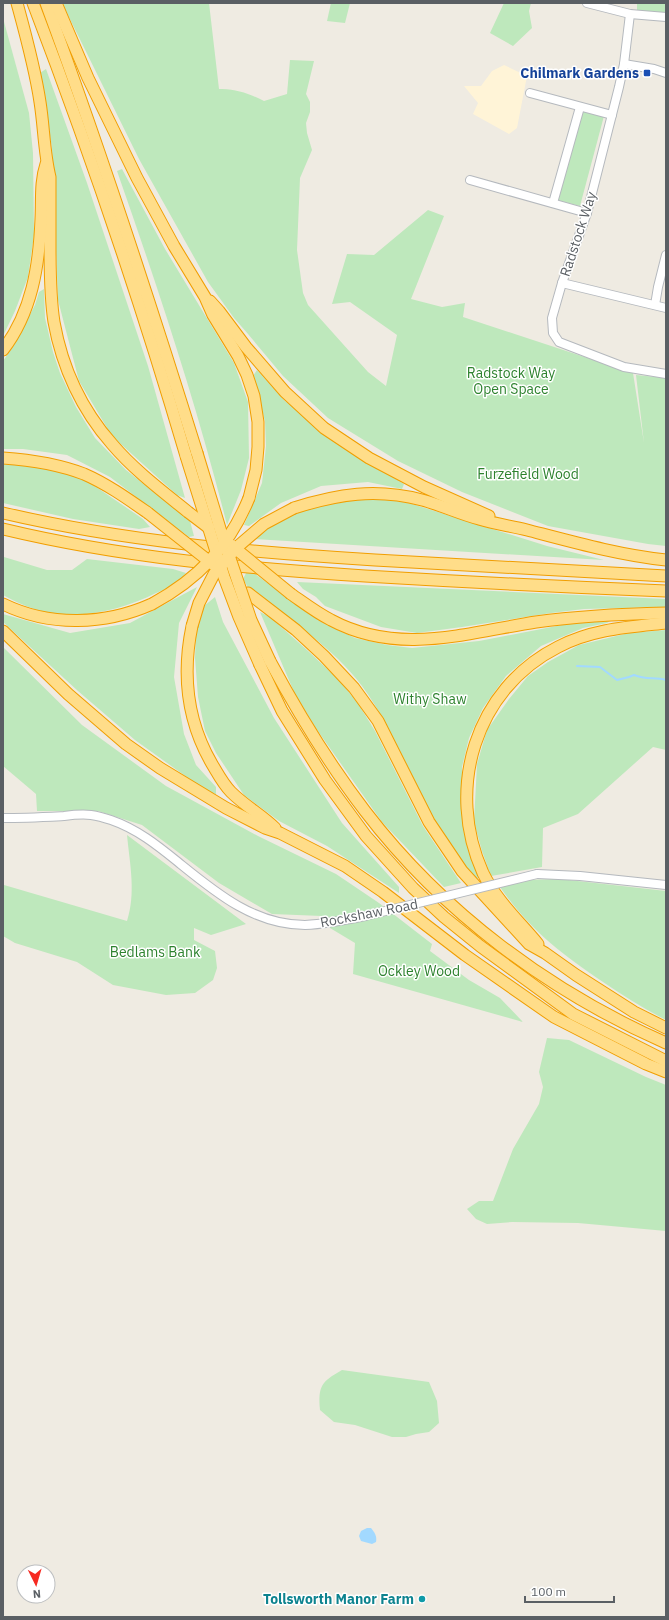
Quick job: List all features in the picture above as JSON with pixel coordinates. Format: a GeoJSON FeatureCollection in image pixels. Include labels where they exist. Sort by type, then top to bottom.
{"type":"FeatureCollection","features":[{"type":"Feature","properties":{"kind":"highway"},"geometry":{"type":"LineString","coordinates":[[17,3],[36,81],[46,164],[50,177],[50,278],[52,309],[57,336],[72,381],[88,412],[110,443],[134,467],[188,512],[244,554],[291,594],[332,621],[372,636],[409,640],[441,638],[552,620],[604,615],[666,613]]}},
{"type":"Feature","properties":{"kind":"highway"},"geometry":{"type":"LineString","coordinates":[[33,3],[92,163],[144,319],[222,535],[282,711],[325,780],[366,836],[413,888],[444,917],[480,946],[573,1014],[666,1061]]}},
{"type":"Feature","properties":{"kind":"highway"},"geometry":{"type":"LineString","coordinates":[[46,3],[75,82],[140,271],[192,455]]}},
{"type":"Feature","properties":{"kind":"highway"},"geometry":{"type":"LineString","coordinates":[[3,604],[37,616],[66,621],[106,618],[130,612],[152,604],[174,592],[209,563],[234,530],[249,498],[256,470],[258,422],[254,396],[247,375],[238,356],[213,315],[205,296],[174,246],[137,178],[88,78],[56,3]]}},
{"type":"Feature","properties":{"kind":"highway"},"geometry":{"type":"LineString","coordinates":[[3,350],[10,341],[25,313],[33,285],[40,243],[42,178],[46,164]]}},
{"type":"Feature","properties":{"kind":"highway"},"geometry":{"type":"LineString","coordinates":[[205,296],[285,392],[324,428],[369,458],[424,487],[483,513],[502,524]]}},
{"type":"Feature","properties":{"kind":"highway"},"geometry":{"type":"LineString","coordinates":[[3,458],[41,462],[71,469],[100,482],[148,513],[296,630],[324,656],[354,688],[378,721],[429,822],[462,871],[529,944],[634,1012],[666,1028]]}},
{"type":"Feature","properties":{"kind":"highway"},"geometry":{"type":"LineString","coordinates":[[280,833],[268,821],[246,806],[229,790],[219,776],[203,750],[195,729],[187,693],[186,659],[192,626],[199,603],[214,574],[231,553],[264,524],[294,508],[321,499],[362,493],[392,495],[421,500],[480,519],[586,545],[648,558],[666,560]]}},
{"type":"Feature","properties":{"kind":"highway"},"geometry":{"type":"LineString","coordinates":[[3,513],[112,535],[175,544],[247,551],[457,565],[666,576]]}},
{"type":"Feature","properties":{"kind":"highway"},"geometry":{"type":"LineString","coordinates":[[3,529],[97,548],[190,562],[401,578],[666,590]]}},
{"type":"Feature","properties":{"kind":"highway"},"geometry":{"type":"LineString","coordinates":[[545,953],[498,896],[484,873],[477,854],[469,824],[468,800],[469,773],[474,747],[484,720],[499,696],[517,674],[535,660],[558,646],[608,629],[666,622]]}},
{"type":"Feature","properties":{"kind":"highway"},"geometry":{"type":"LineString","coordinates":[[3,631],[68,694],[126,744],[167,772],[226,808],[265,828],[280,833],[344,866],[384,892],[465,954],[554,1017],[646,1064],[666,1072]]}},
{"type":"Feature","properties":{"kind":"highway"},"geometry":{"type":"LineString","coordinates":[[265,663],[366,811],[406,859],[457,910],[516,957],[576,998],[643,1033],[666,1043]]}},
{"type":"Feature","properties":{"kind":"street"},"geometry":{"type":"LineString","coordinates":[[587,3],[630,14],[666,17]]}},
{"type":"Feature","properties":{"kind":"street","name":"Radstock Way"},"geometry":{"type":"LineString","coordinates":[[630,14],[624,64],[612,115],[587,213],[562,283],[552,318],[553,333],[559,342],[624,367],[666,374]]}},
{"type":"Feature","properties":{"kind":"street"},"geometry":{"type":"LineString","coordinates":[[624,64],[654,69],[666,74]]}},
{"type":"Feature","properties":{"kind":"street"},"geometry":{"type":"LineString","coordinates":[[530,93],[612,115]]}},
{"type":"Feature","properties":{"kind":"street"},"geometry":{"type":"LineString","coordinates":[[553,204],[580,107]]}},
{"type":"Feature","properties":{"kind":"street"},"geometry":{"type":"LineString","coordinates":[[470,180],[587,213]]}},
{"type":"Feature","properties":{"kind":"street"},"geometry":{"type":"LineString","coordinates":[[655,305],[666,255]]}},
{"type":"Feature","properties":{"kind":"street"},"geometry":{"type":"LineString","coordinates":[[562,283],[666,308]]}},
{"type":"Feature","properties":{"kind":"street","name":"Rockshaw Road"},"geometry":{"type":"LineString","coordinates":[[3,818],[90,815],[112,821],[133,829],[150,839],[208,886],[233,904],[247,911],[288,924],[320,924],[366,916],[537,874],[580,876],[666,885]]}},
{"type":"Feature","properties":{"kind":"shaded area"},"geometry":{"type":"Polygon","coordinates":[[[504,65],[527,76],[517,128],[509,134],[473,114],[478,103],[464,86],[481,86],[492,71],[504,65]]]}},
{"type":"Feature","properties":{"kind":"green space"},"geometry":{"type":"Polygon","coordinates":[[[62,3],[209,3],[219,89],[231,89],[264,101],[287,94],[290,60],[314,61],[306,94],[310,102],[310,112],[306,123],[307,133],[312,150],[300,178],[297,250],[303,293],[308,305],[368,372],[386,386],[397,335],[350,302],[332,304],[347,254],[374,255],[428,210],[444,216],[411,299],[442,307],[465,303],[463,317],[633,373],[644,443],[636,375],[666,378],[666,546],[548,526],[462,492],[398,461],[328,418],[283,376],[234,318],[208,282],[139,159],[62,3]]]}},
{"type":"Feature","properties":{"kind":"green space"},"geometry":{"type":"Polygon","coordinates":[[[331,3],[350,3],[345,23],[327,21],[331,3]]]}},
{"type":"Feature","properties":{"kind":"green space"},"geometry":{"type":"Polygon","coordinates":[[[504,3],[531,3],[529,11],[532,28],[513,46],[490,33],[504,3]]]}},
{"type":"Feature","properties":{"kind":"green space"},"geometry":{"type":"Polygon","coordinates":[[[637,3],[666,3],[666,13],[637,11],[637,3]]]}},
{"type":"Feature","properties":{"kind":"green space"},"geometry":{"type":"Polygon","coordinates":[[[3,18],[29,113],[33,153],[34,235],[28,277],[15,311],[3,336],[3,18]]]}},
{"type":"Feature","properties":{"kind":"green space"},"geometry":{"type":"Polygon","coordinates":[[[46,69],[87,183],[148,366],[185,498],[177,495],[112,436],[79,381],[58,300],[52,148],[40,73],[46,69]]]}},
{"type":"Feature","properties":{"kind":"green space"},"geometry":{"type":"Polygon","coordinates":[[[582,111],[604,116],[580,206],[557,200],[582,111]]]}},
{"type":"Feature","properties":{"kind":"green space"},"geometry":{"type":"Polygon","coordinates":[[[122,169],[165,249],[234,363],[248,402],[249,458],[241,490],[227,525],[190,391],[117,171],[122,169]]]}},
{"type":"Feature","properties":{"kind":"green space"},"geometry":{"type":"Polygon","coordinates":[[[44,289],[45,318],[53,352],[60,373],[76,407],[95,438],[126,470],[190,521],[194,536],[189,537],[110,477],[67,455],[23,449],[3,449],[3,361],[14,345],[35,305],[39,292],[44,289]]]}},
{"type":"Feature","properties":{"kind":"green space"},"geometry":{"type":"Polygon","coordinates":[[[257,370],[285,401],[344,447],[404,484],[402,489],[368,482],[321,486],[281,503],[249,526],[244,525],[262,483],[266,446],[265,421],[253,376],[257,370]]]}},
{"type":"Feature","properties":{"kind":"green space"},"geometry":{"type":"Polygon","coordinates":[[[3,464],[35,466],[83,478],[143,519],[150,527],[139,529],[73,519],[3,503],[3,464]]]}},
{"type":"Feature","properties":{"kind":"green space"},"geometry":{"type":"Polygon","coordinates":[[[378,498],[409,503],[547,546],[604,560],[253,539],[270,525],[310,507],[343,499],[378,498]]]}},
{"type":"Feature","properties":{"kind":"green space"},"geometry":{"type":"Polygon","coordinates":[[[3,551],[4,557],[47,570],[72,570],[87,559],[173,569],[186,573],[180,580],[169,588],[119,608],[78,615],[52,613],[27,606],[3,595],[3,551]]]}},
{"type":"Feature","properties":{"kind":"green space","name":"Withy Shaw"},"geometry":{"type":"Polygon","coordinates":[[[248,569],[321,622],[355,638],[387,645],[412,648],[479,641],[572,623],[610,621],[583,628],[541,646],[506,676],[483,708],[469,738],[462,767],[462,799],[466,840],[479,877],[476,879],[432,816],[419,793],[386,724],[371,698],[362,686],[324,646],[249,589],[243,579],[248,569]]]}},
{"type":"Feature","properties":{"kind":"green space"},"geometry":{"type":"Polygon","coordinates":[[[297,582],[666,599],[666,607],[584,609],[417,633],[381,627],[325,606],[316,597],[303,589],[297,582]]]}},
{"type":"Feature","properties":{"kind":"green space"},"geometry":{"type":"Polygon","coordinates":[[[197,587],[179,623],[174,677],[184,734],[196,765],[216,787],[216,794],[209,793],[135,740],[78,691],[3,622],[3,614],[70,633],[130,623],[197,587]]]}},
{"type":"Feature","properties":{"kind":"green space"},"geometry":{"type":"Polygon","coordinates":[[[215,597],[223,622],[274,718],[342,823],[399,887],[399,893],[327,846],[279,821],[244,795],[216,753],[205,731],[198,697],[195,658],[196,631],[204,606],[215,597]]]}},
{"type":"Feature","properties":{"kind":"green space"},"geometry":{"type":"Polygon","coordinates":[[[260,612],[270,617],[340,681],[359,705],[375,731],[423,826],[461,883],[444,887],[382,822],[315,727],[294,692],[260,612]]]}},
{"type":"Feature","properties":{"kind":"green space"},"geometry":{"type":"Polygon","coordinates":[[[666,630],[666,750],[653,747],[578,814],[543,828],[542,867],[491,876],[474,822],[477,764],[487,730],[509,699],[528,676],[548,662],[579,645],[629,633],[666,630]]]}},
{"type":"Feature","properties":{"kind":"green space","name":"Ockley Wood"},"geometry":{"type":"Polygon","coordinates":[[[3,647],[82,725],[166,786],[258,836],[336,874],[379,903],[432,944],[430,951],[469,980],[500,998],[523,1022],[353,974],[355,943],[330,928],[322,916],[272,914],[219,883],[142,825],[98,811],[37,811],[36,794],[3,766],[3,647]]]}},
{"type":"Feature","properties":{"kind":"green space","name":"Bedlams Bank"},"geometry":{"type":"Polygon","coordinates":[[[127,835],[246,924],[211,935],[194,928],[194,940],[215,951],[217,968],[213,980],[195,993],[166,995],[113,985],[77,962],[15,943],[3,936],[4,885],[127,921],[130,910],[132,889],[127,835]]]}},
{"type":"Feature","properties":{"kind":"green space"},"geometry":{"type":"Polygon","coordinates":[[[560,879],[666,891],[666,1020],[642,1007],[588,972],[560,951],[522,916],[500,887],[525,880],[560,879]]]}},
{"type":"Feature","properties":{"kind":"green space"},"geometry":{"type":"Polygon","coordinates":[[[547,1038],[569,1040],[666,1085],[666,1231],[578,1223],[512,1222],[487,1224],[476,1219],[467,1209],[479,1201],[493,1201],[513,1149],[539,1104],[543,1087],[539,1072],[547,1038]]]}},
{"type":"Feature","properties":{"kind":"green space"},"geometry":{"type":"Polygon","coordinates":[[[342,1370],[429,1382],[437,1401],[439,1423],[429,1432],[406,1437],[392,1437],[355,1425],[334,1422],[320,1410],[320,1395],[322,1386],[325,1382],[342,1370]]]}},
{"type":"Feature","properties":{"kind":"water"},"geometry":{"type":"Polygon","coordinates":[[[371,1528],[376,1536],[376,1542],[372,1544],[361,1541],[359,1536],[361,1531],[371,1528]]]}},
{"type":"Feature","properties":{"kind":"waterway"},"geometry":{"type":"LineString","coordinates":[[577,666],[600,667],[617,680],[634,675],[666,680]]}},
{"type":"Feature","properties":{"kind":"place","name":"Chilmark Gardens"},"geometry":{"type":"Point","coordinates":[647,73]}},
{"type":"Feature","properties":{"kind":"place","name":"Tollsworth Manor Farm"},"geometry":{"type":"Point","coordinates":[422,1599]}},
{"type":"Feature","properties":{"kind":"park label","name":"Radstock Way Open Space"},"geometry":{"type":"Point","coordinates":[511,382]}},
{"type":"Feature","properties":{"kind":"park label","name":"Furzefield Wood"},"geometry":{"type":"Point","coordinates":[528,474]}}]}
